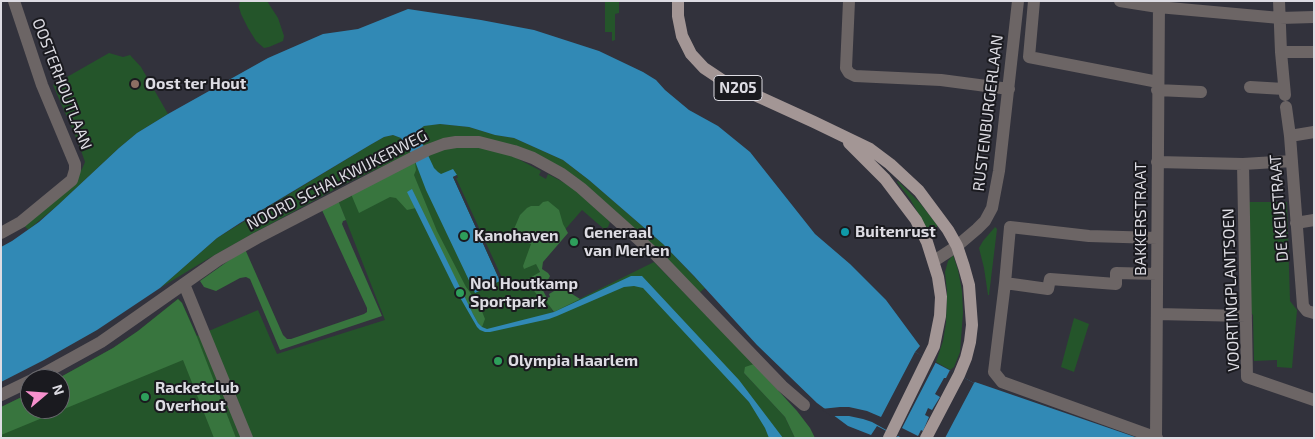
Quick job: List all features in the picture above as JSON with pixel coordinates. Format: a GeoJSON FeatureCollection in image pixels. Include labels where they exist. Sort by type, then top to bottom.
{"type":"FeatureCollection","features":[{"type":"Feature","properties":{"kind":"main road","name":"N205"},"geometry":{"type":"LineString","coordinates":[[678,1],[678,16],[682,36],[691,54],[704,68],[722,80],[870,149],[890,164],[919,191],[948,230],[957,246],[964,266],[972,325],[966,358],[926,438]]}},
{"type":"Feature","properties":{"kind":"main road","name":"N205"},"geometry":{"type":"LineString","coordinates":[[842,136],[902,199],[928,242],[938,276],[941,297],[940,316],[934,346],[890,435]]}},
{"type":"Feature","properties":{"kind":"street","name":"OOSTERHOUTLAAN"},"geometry":{"type":"LineString","coordinates":[[1,233],[21,222],[72,180],[75,170],[75,164],[42,85],[14,1]]}},
{"type":"Feature","properties":{"kind":"street"},"geometry":{"type":"LineString","coordinates":[[849,1],[846,68],[849,73],[855,76],[942,80],[1009,89]]}},
{"type":"Feature","properties":{"kind":"street","name":"RUSTENBURGERLAAN"},"geometry":{"type":"LineString","coordinates":[[934,261],[957,246],[985,221],[992,208],[999,171],[1018,1]]}},
{"type":"Feature","properties":{"kind":"street","name":"RUSTENBURGERLAAN"},"geometry":{"type":"LineString","coordinates":[[1034,1],[1029,58],[1157,86]]}},
{"type":"Feature","properties":{"kind":"street"},"geometry":{"type":"LineString","coordinates":[[1120,1],[1280,18],[1314,17]]}},
{"type":"Feature","properties":{"kind":"street","name":"DE KEIJSTRAAT"},"geometry":{"type":"LineString","coordinates":[[1279,1],[1281,52],[1290,136],[1296,223],[1308,310]]}},
{"type":"Feature","properties":{"kind":"street","name":"BAKKERSTRAAT"},"geometry":{"type":"LineString","coordinates":[[1157,438],[1158,4]]}},
{"type":"Feature","properties":{"kind":"street"},"geometry":{"type":"LineString","coordinates":[[1281,52],[1314,52]]}},
{"type":"Feature","properties":{"kind":"street"},"geometry":{"type":"LineString","coordinates":[[1157,86],[1200,92]]}},
{"type":"Feature","properties":{"kind":"street"},"geometry":{"type":"LineString","coordinates":[[1250,87],[1285,97]]}},
{"type":"Feature","properties":{"kind":"street"},"geometry":{"type":"LineString","coordinates":[[1290,136],[1314,132]]}},
{"type":"Feature","properties":{"kind":"street","name":"NOORD SCHALKWIJKERWEG"},"geometry":{"type":"LineString","coordinates":[[52,369],[101,342],[218,260],[257,238],[428,150],[456,142],[479,142],[533,158],[576,184],[656,255],[782,386],[804,405]]}},
{"type":"Feature","properties":{"kind":"street"},"geometry":{"type":"LineString","coordinates":[[1157,162],[1243,164],[1292,161]]}},
{"type":"Feature","properties":{"kind":"street","name":"VOORTINGPLANTSOEN"},"geometry":{"type":"LineString","coordinates":[[1243,164],[1247,377],[1314,400]]}},
{"type":"Feature","properties":{"kind":"street"},"geometry":{"type":"LineString","coordinates":[[1296,223],[1314,220]]}},
{"type":"Feature","properties":{"kind":"street"},"geometry":{"type":"LineString","coordinates":[[1157,238],[1089,236],[1010,227],[994,372],[1002,382],[1157,438]]}},
{"type":"Feature","properties":{"kind":"street"},"geometry":{"type":"LineString","coordinates":[[1005,283],[1048,289],[1050,279],[1116,284],[1116,273],[1157,274]]}},
{"type":"Feature","properties":{"kind":"street"},"geometry":{"type":"LineString","coordinates":[[184,284],[246,438]]}},
{"type":"Feature","properties":{"kind":"street"},"geometry":{"type":"LineString","coordinates":[[1157,314],[1246,316]]}},
{"type":"Feature","properties":{"kind":"street"},"geometry":{"type":"LineString","coordinates":[[1,395],[20,386]]}},
{"type":"Feature","properties":{"kind":"green space"},"geometry":{"type":"Polygon","coordinates":[[[240,1],[267,1],[278,18],[284,36],[283,41],[264,48],[256,41],[241,14],[240,1]]]}},
{"type":"Feature","properties":{"kind":"green space"},"geometry":{"type":"Polygon","coordinates":[[[605,1],[619,1],[619,13],[615,14],[615,40],[612,41],[612,32],[605,32],[605,1]]]}},
{"type":"Feature","properties":{"kind":"green space"},"geometry":{"type":"Polygon","coordinates":[[[109,53],[123,57],[130,55],[141,67],[168,114],[137,133],[28,230],[22,223],[73,182],[85,162],[53,85],[109,53]]]}},
{"type":"Feature","properties":{"kind":"green space"},"geometry":{"type":"Polygon","coordinates":[[[440,124],[469,127],[495,135],[514,138],[563,160],[663,244],[705,288],[699,293],[600,199],[513,146],[424,147],[420,138],[420,129],[424,126],[440,124]]]}},
{"type":"Feature","properties":{"kind":"green space"},"geometry":{"type":"Polygon","coordinates":[[[393,135],[401,138],[411,153],[343,185],[206,260],[160,288],[217,238],[370,145],[384,137],[393,135]]]}},
{"type":"Feature","properties":{"kind":"green space","name":"Nol Houtkamp Sportpark"},"geometry":{"type":"Polygon","coordinates":[[[451,144],[503,151],[541,171],[539,175],[546,179],[548,174],[574,188],[610,222],[608,227],[604,229],[582,210],[536,263],[540,273],[540,286],[553,312],[654,262],[754,364],[744,373],[785,417],[795,438],[1,438],[1,407],[20,398],[20,419],[70,419],[70,372],[113,348],[178,299],[182,303],[197,336],[258,310],[277,354],[385,320],[338,200],[451,144]]]}},
{"type":"Feature","properties":{"kind":"green space"},"geometry":{"type":"Polygon","coordinates":[[[415,162],[416,170],[414,175],[437,231],[466,287],[479,304],[485,319],[482,327],[473,314],[408,192],[416,208],[407,210],[396,198],[390,197],[359,213],[351,194],[415,162]]]}},
{"type":"Feature","properties":{"kind":"green space"},"geometry":{"type":"Polygon","coordinates":[[[898,181],[920,203],[937,227],[930,231],[928,230],[898,181]]]}},
{"type":"Feature","properties":{"kind":"green space"},"geometry":{"type":"Polygon","coordinates":[[[338,200],[346,220],[342,224],[382,316],[280,350],[250,279],[246,277],[240,278],[216,291],[204,287],[200,281],[245,249],[283,335],[287,339],[364,314],[367,312],[367,308],[321,208],[338,200]]]}},
{"type":"Feature","properties":{"kind":"green space"},"geometry":{"type":"Polygon","coordinates":[[[548,201],[559,210],[568,233],[543,262],[542,269],[550,276],[541,287],[547,298],[550,297],[549,294],[561,287],[580,299],[554,312],[546,301],[539,297],[530,286],[528,279],[540,272],[536,264],[524,269],[523,266],[531,244],[511,236],[520,215],[527,208],[539,206],[543,202],[548,201]]]}},
{"type":"Feature","properties":{"kind":"green space"},"geometry":{"type":"Polygon","coordinates":[[[1248,202],[1287,202],[1290,301],[1297,310],[1292,368],[1277,367],[1277,360],[1254,361],[1253,315],[1249,311],[1248,202]]]}},
{"type":"Feature","properties":{"kind":"green space"},"geometry":{"type":"Polygon","coordinates":[[[995,227],[997,229],[988,295],[979,248],[995,227]]]}},
{"type":"Feature","properties":{"kind":"green space"},"geometry":{"type":"Polygon","coordinates":[[[953,255],[962,291],[963,313],[960,352],[954,367],[950,370],[936,362],[943,341],[946,323],[947,292],[945,272],[948,261],[953,255]]]}},
{"type":"Feature","properties":{"kind":"green space"},"geometry":{"type":"Polygon","coordinates":[[[178,299],[182,303],[236,438],[214,438],[183,360],[70,407],[70,372],[113,348],[178,299]]]}},
{"type":"Feature","properties":{"kind":"green space"},"geometry":{"type":"Polygon","coordinates":[[[1074,318],[1089,324],[1074,372],[1061,367],[1074,318]]]}},
{"type":"Feature","properties":{"kind":"green space"},"geometry":{"type":"Polygon","coordinates":[[[754,364],[797,411],[815,438],[795,438],[785,417],[744,373],[745,367],[754,364]]]}},
{"type":"Feature","properties":{"kind":"green space"},"geometry":{"type":"Polygon","coordinates":[[[20,398],[20,419],[40,419],[1,435],[1,407],[20,398]]]}},
{"type":"Feature","properties":{"kind":"water"},"geometry":{"type":"Polygon","coordinates":[[[408,9],[481,20],[534,30],[599,51],[643,72],[656,80],[689,110],[718,126],[750,152],[815,234],[850,264],[886,300],[920,346],[915,352],[974,383],[1138,438],[900,438],[877,426],[871,435],[848,426],[817,403],[757,345],[663,244],[563,160],[514,138],[495,135],[469,127],[440,124],[424,126],[419,132],[420,138],[434,168],[438,172],[441,174],[453,169],[457,175],[453,177],[500,281],[475,293],[426,190],[413,156],[401,138],[393,135],[384,137],[370,145],[217,238],[160,288],[97,330],[26,369],[20,369],[20,372],[1,382],[1,247],[39,222],[137,133],[168,114],[268,58],[323,34],[358,29],[408,9]]]}},
{"type":"Feature","properties":{"kind":"water"},"geometry":{"type":"Polygon","coordinates":[[[412,189],[473,314],[482,327],[487,329],[554,312],[631,276],[642,276],[739,380],[783,438],[769,438],[749,402],[643,288],[634,286],[624,287],[549,319],[490,332],[480,330],[454,287],[407,192],[412,189]]]}},
{"type":"Feature","properties":{"kind":"pier"},"geometry":{"type":"Polygon","coordinates":[[[457,175],[458,178],[456,178],[503,280],[500,281],[453,177],[457,175]]]}},
{"type":"Feature","properties":{"kind":"pier"},"geometry":{"type":"Polygon","coordinates":[[[915,352],[936,362],[902,428],[918,436],[921,430],[923,431],[929,417],[925,415],[928,408],[932,410],[940,397],[935,394],[950,370],[974,383],[945,438],[902,438],[872,422],[849,416],[831,416],[821,409],[849,407],[867,411],[881,417],[915,352]]]}},
{"type":"Feature","properties":{"kind":"place","name":"Oost ter Hout"},"geometry":{"type":"Point","coordinates":[135,84]}},
{"type":"Feature","properties":{"kind":"place","name":"Buitenrust"},"geometry":{"type":"Point","coordinates":[845,232]}},
{"type":"Feature","properties":{"kind":"place","name":"Kanohaven"},"geometry":{"type":"Point","coordinates":[464,236]}},
{"type":"Feature","properties":{"kind":"place","name":"Generaal van Merlen"},"geometry":{"type":"Point","coordinates":[574,242]}},
{"type":"Feature","properties":{"kind":"place","name":"Nol Houtkamp Sportpark"},"geometry":{"type":"Point","coordinates":[460,293]}},
{"type":"Feature","properties":{"kind":"place","name":"Olympia Haarlem"},"geometry":{"type":"Point","coordinates":[498,361]}},
{"type":"Feature","properties":{"kind":"place","name":"Racketclub Overhout"},"geometry":{"type":"Point","coordinates":[145,397]}}]}
